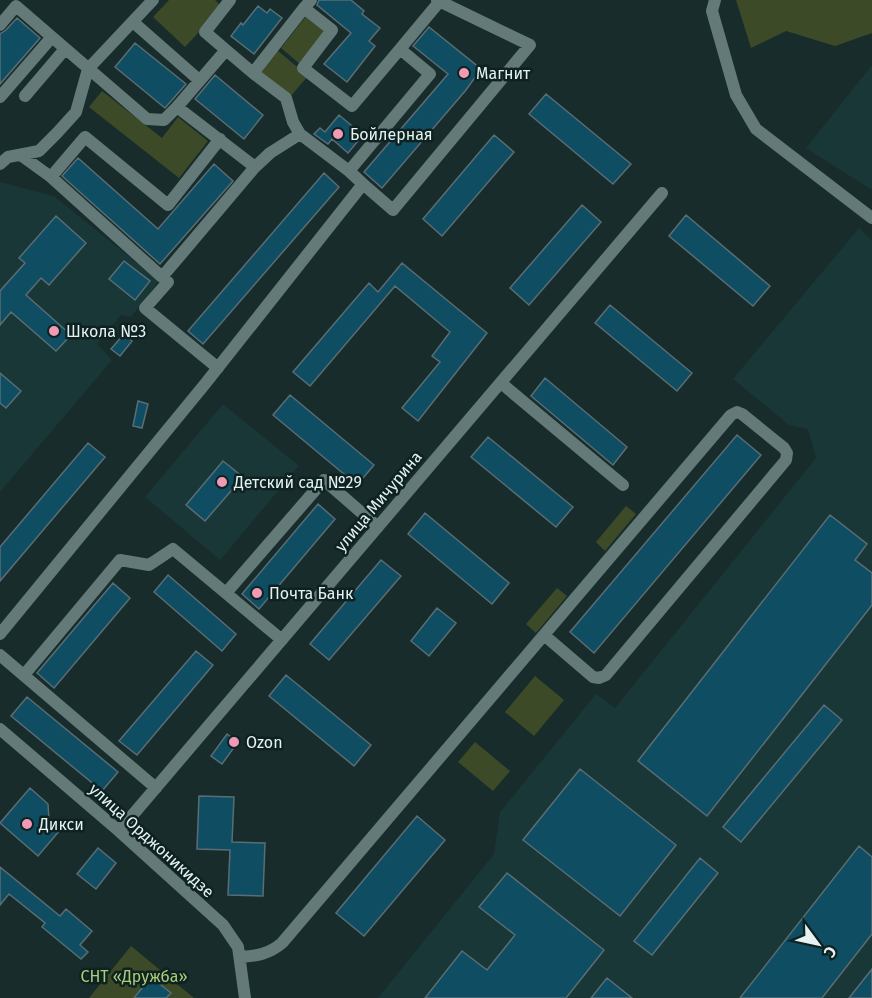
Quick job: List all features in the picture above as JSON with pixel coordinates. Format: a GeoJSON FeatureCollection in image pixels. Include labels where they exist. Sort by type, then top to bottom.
{"type":"FeatureCollection","features":[{"type":"Feature","properties":{"kind":"street"},"geometry":{"type":"LineString","coordinates":[[0,164],[8,157],[39,151],[76,112],[88,69],[153,0]]}},
{"type":"Feature","properties":{"kind":"street"},"geometry":{"type":"LineString","coordinates":[[230,0],[205,32],[226,51],[253,73],[286,98],[293,122],[300,134],[349,171],[393,210],[530,45],[438,1],[352,106],[303,68],[332,30],[307,4],[253,73]]}},
{"type":"Feature","properties":{"kind":"street"},"geometry":{"type":"LineString","coordinates":[[715,0],[712,11],[736,95],[756,129],[872,218]]}},
{"type":"Feature","properties":{"kind":"street"},"geometry":{"type":"LineString","coordinates":[[0,25],[16,6],[147,119],[164,120],[226,51]]}},
{"type":"Feature","properties":{"kind":"street"},"geometry":{"type":"LineString","coordinates":[[133,22],[199,80]]}},
{"type":"Feature","properties":{"kind":"street"},"geometry":{"type":"LineString","coordinates":[[0,97],[52,37]]}},
{"type":"Feature","properties":{"kind":"street"},"geometry":{"type":"LineString","coordinates":[[25,96],[65,49]]}},
{"type":"Feature","properties":{"kind":"street"},"geometry":{"type":"LineString","coordinates":[[349,171],[430,74],[400,49]]}},
{"type":"Feature","properties":{"kind":"street"},"geometry":{"type":"LineString","coordinates":[[177,107],[255,167]]}},
{"type":"Feature","properties":{"kind":"street"},"geometry":{"type":"LineString","coordinates":[[162,277],[255,167],[270,153],[300,134]]}},
{"type":"Feature","properties":{"kind":"street"},"geometry":{"type":"LineString","coordinates":[[51,177],[85,137],[168,205],[220,139]]}},
{"type":"Feature","properties":{"kind":"street"},"geometry":{"type":"LineString","coordinates":[[22,156],[51,177],[168,282],[145,309],[218,368]]}},
{"type":"Feature","properties":{"kind":"street"},"geometry":{"type":"LineString","coordinates":[[0,634],[218,368],[363,184]]}},
{"type":"Feature","properties":{"kind":"street","name":"улица Мичурина"},"geometry":{"type":"LineString","coordinates":[[119,831],[662,193]]}},
{"type":"Feature","properties":{"kind":"street"},"geometry":{"type":"LineString","coordinates":[[501,383],[623,485]]}},
{"type":"Feature","properties":{"kind":"street"},"geometry":{"type":"LineString","coordinates":[[240,957],[260,956],[273,951],[282,944],[544,635],[731,415],[737,412],[742,414],[784,448],[787,453],[786,460],[606,675],[599,678],[593,677],[544,635]]}},
{"type":"Feature","properties":{"kind":"street"},"geometry":{"type":"LineString","coordinates":[[226,593],[324,480],[378,527]]}},
{"type":"Feature","properties":{"kind":"street"},"geometry":{"type":"LineString","coordinates":[[24,675],[120,561],[149,565],[173,549],[282,640]]}},
{"type":"Feature","properties":{"kind":"street"},"geometry":{"type":"LineString","coordinates":[[0,655],[156,788]]}},
{"type":"Feature","properties":{"kind":"street","name":"улица Орджоникидзе"},"geometry":{"type":"LineString","coordinates":[[0,729],[119,831],[223,925],[238,947],[245,998]]}},
{"type":"Feature","properties":{"kind":"shaded area"},"geometry":{"type":"Polygon","coordinates":[[[872,65],[872,190],[806,148],[872,65]]]}},
{"type":"Feature","properties":{"kind":"shaded area","name":"Школа №3"},"geometry":{"type":"Polygon","coordinates":[[[0,182],[54,196],[159,281],[131,317],[121,315],[97,344],[112,360],[0,492],[0,182]]]}},
{"type":"Feature","properties":{"kind":"shaded area"},"geometry":{"type":"Polygon","coordinates":[[[859,228],[872,241],[872,998],[378,998],[494,854],[500,812],[596,694],[615,708],[816,458],[808,429],[789,425],[733,379],[859,228]]]}},
{"type":"Feature","properties":{"kind":"shaded area","name":"Детский сад №29"},"geometry":{"type":"Polygon","coordinates":[[[223,404],[299,466],[220,560],[145,497],[223,404]]]}},
{"type":"Feature","properties":{"kind":"green space"},"geometry":{"type":"Polygon","coordinates":[[[169,0],[215,0],[222,7],[185,47],[153,17],[169,0]]]}},
{"type":"Feature","properties":{"kind":"green space"},"geometry":{"type":"Polygon","coordinates":[[[736,0],[872,0],[872,33],[835,46],[786,31],[751,48],[736,0]]]}},
{"type":"Feature","properties":{"kind":"green space"},"geometry":{"type":"Polygon","coordinates":[[[307,15],[327,31],[300,64],[281,48],[307,15]]]}},
{"type":"Feature","properties":{"kind":"green space"},"geometry":{"type":"Polygon","coordinates":[[[277,50],[308,76],[290,97],[259,71],[277,50]]]}},
{"type":"Feature","properties":{"kind":"green space"},"geometry":{"type":"Polygon","coordinates":[[[102,91],[162,138],[178,117],[208,141],[179,178],[89,107],[102,91]]]}},
{"type":"Feature","properties":{"kind":"green space"},"geometry":{"type":"Polygon","coordinates":[[[626,506],[636,514],[605,551],[596,542],[626,506]]]}},
{"type":"Feature","properties":{"kind":"green space"},"geometry":{"type":"Polygon","coordinates":[[[557,588],[567,596],[536,633],[526,624],[557,588]]]}},
{"type":"Feature","properties":{"kind":"green space"},"geometry":{"type":"Polygon","coordinates":[[[535,676],[564,700],[534,736],[505,712],[535,676]]]}},
{"type":"Feature","properties":{"kind":"green space"},"geometry":{"type":"Polygon","coordinates":[[[475,742],[510,771],[493,791],[458,762],[475,742]]]}},
{"type":"Feature","properties":{"kind":"green space","name":"СНТ «Дружба»"},"geometry":{"type":"Polygon","coordinates":[[[131,946],[194,998],[89,998],[131,946]]]}},
{"type":"Feature","properties":{"kind":"building"},"geometry":{"type":"Polygon","coordinates":[[[319,0],[351,0],[364,11],[362,14],[380,28],[369,41],[375,46],[347,82],[324,64],[351,33],[317,5],[319,0]]]}},
{"type":"Feature","properties":{"kind":"building"},"geometry":{"type":"Polygon","coordinates":[[[258,6],[267,13],[270,9],[282,18],[254,54],[231,36],[258,6]]]}},
{"type":"Feature","properties":{"kind":"building"},"geometry":{"type":"Polygon","coordinates":[[[17,18],[40,38],[0,84],[0,34],[17,18]]]}},
{"type":"Feature","properties":{"kind":"building"},"geometry":{"type":"Polygon","coordinates":[[[429,27],[481,69],[466,90],[382,188],[364,172],[448,74],[413,46],[429,27]]]}},
{"type":"Feature","properties":{"kind":"building"},"geometry":{"type":"Polygon","coordinates":[[[135,43],[186,84],[165,108],[115,67],[135,43]]]}},
{"type":"Feature","properties":{"kind":"building"},"geometry":{"type":"Polygon","coordinates":[[[215,75],[263,115],[244,139],[195,99],[215,75]]]}},
{"type":"Feature","properties":{"kind":"building"},"geometry":{"type":"Polygon","coordinates":[[[546,94],[631,164],[613,184],[529,114],[546,94]]]}},
{"type":"Feature","properties":{"kind":"building","name":"Бойлерная"},"geometry":{"type":"Polygon","coordinates":[[[339,115],[363,135],[348,153],[332,139],[328,144],[314,134],[320,128],[325,132],[339,115]]]}},
{"type":"Feature","properties":{"kind":"building"},"geometry":{"type":"Polygon","coordinates":[[[494,135],[514,152],[442,236],[423,219],[494,135]]]}},
{"type":"Feature","properties":{"kind":"building"},"geometry":{"type":"Polygon","coordinates":[[[78,158],[158,229],[214,164],[233,181],[160,264],[62,176],[78,158]]]}},
{"type":"Feature","properties":{"kind":"building"},"geometry":{"type":"Polygon","coordinates":[[[324,173],[339,187],[203,344],[188,331],[324,173]]]}},
{"type":"Feature","properties":{"kind":"building"},"geometry":{"type":"Polygon","coordinates":[[[582,205],[601,222],[529,305],[510,288],[582,205]]]}},
{"type":"Feature","properties":{"kind":"building"},"geometry":{"type":"Polygon","coordinates":[[[686,215],[770,286],[753,306],[669,236],[686,215]]]}},
{"type":"Feature","properties":{"kind":"building"},"geometry":{"type":"Polygon","coordinates":[[[56,216],[86,243],[49,285],[41,278],[26,295],[71,335],[56,351],[11,312],[0,325],[0,291],[25,263],[19,258],[56,216]]]}},
{"type":"Feature","properties":{"kind":"building"},"geometry":{"type":"Polygon","coordinates":[[[124,261],[150,281],[135,300],[109,279],[124,261]]]}},
{"type":"Feature","properties":{"kind":"building"},"geometry":{"type":"Polygon","coordinates":[[[402,263],[487,333],[418,421],[402,408],[440,362],[432,356],[450,332],[395,286],[310,386],[293,372],[369,283],[378,292],[402,263]]]}},
{"type":"Feature","properties":{"kind":"building"},"geometry":{"type":"Polygon","coordinates":[[[610,305],[692,373],[677,391],[595,323],[610,305]]]}},
{"type":"Feature","properties":{"kind":"building"},"geometry":{"type":"Polygon","coordinates":[[[124,334],[132,341],[120,356],[111,349],[124,334]]]}},
{"type":"Feature","properties":{"kind":"building"},"geometry":{"type":"Polygon","coordinates":[[[0,373],[21,391],[6,408],[0,403],[0,373]]]}},
{"type":"Feature","properties":{"kind":"building"},"geometry":{"type":"Polygon","coordinates":[[[545,378],[627,447],[613,465],[531,396],[545,378]]]}},
{"type":"Feature","properties":{"kind":"building"},"geometry":{"type":"Polygon","coordinates":[[[290,395],[374,465],[357,485],[273,415],[290,395]]]}},
{"type":"Feature","properties":{"kind":"building"},"geometry":{"type":"Polygon","coordinates":[[[138,401],[148,404],[142,428],[133,426],[138,401]]]}},
{"type":"Feature","properties":{"kind":"building"},"geometry":{"type":"Polygon","coordinates":[[[737,435],[761,455],[594,653],[570,632],[737,435]]]}},
{"type":"Feature","properties":{"kind":"building"},"geometry":{"type":"Polygon","coordinates":[[[488,437],[573,507],[556,527],[471,457],[488,437]]]}},
{"type":"Feature","properties":{"kind":"building"},"geometry":{"type":"Polygon","coordinates":[[[88,443],[105,457],[0,581],[0,547],[88,443]]]}},
{"type":"Feature","properties":{"kind":"building"},"geometry":{"type":"Polygon","coordinates":[[[223,461],[243,477],[205,521],[186,505],[223,461]]]}},
{"type":"Feature","properties":{"kind":"building"},"geometry":{"type":"Polygon","coordinates":[[[318,504],[335,519],[259,609],[242,594],[318,504]]]}},
{"type":"Feature","properties":{"kind":"building"},"geometry":{"type":"Polygon","coordinates":[[[425,513],[509,583],[492,604],[408,534],[425,513]]]}},
{"type":"Feature","properties":{"kind":"building"},"geometry":{"type":"Polygon","coordinates":[[[830,515],[867,544],[855,560],[872,573],[872,605],[707,816],[638,761],[830,515]]]}},
{"type":"Feature","properties":{"kind":"building"},"geometry":{"type":"Polygon","coordinates":[[[381,560],[401,576],[329,660],[310,644],[381,560]]]}},
{"type":"Feature","properties":{"kind":"building"},"geometry":{"type":"Polygon","coordinates":[[[168,575],[236,634],[222,651],[154,592],[168,575]]]}},
{"type":"Feature","properties":{"kind":"building"},"geometry":{"type":"Polygon","coordinates":[[[113,583],[130,598],[54,688],[37,673],[113,583]]]}},
{"type":"Feature","properties":{"kind":"building"},"geometry":{"type":"Polygon","coordinates":[[[437,608],[456,623],[429,656],[411,641],[437,608]]]}},
{"type":"Feature","properties":{"kind":"building"},"geometry":{"type":"Polygon","coordinates":[[[196,651],[213,665],[137,755],[119,741],[196,651]]]}},
{"type":"Feature","properties":{"kind":"building"},"geometry":{"type":"Polygon","coordinates":[[[286,675],[371,745],[354,766],[269,696],[286,675]]]}},
{"type":"Feature","properties":{"kind":"building"},"geometry":{"type":"Polygon","coordinates":[[[27,697],[118,772],[102,791],[11,716],[27,697]]]}},
{"type":"Feature","properties":{"kind":"building"},"geometry":{"type":"Polygon","coordinates":[[[824,705],[842,720],[741,842],[723,827],[824,705]]]}},
{"type":"Feature","properties":{"kind":"building"},"geometry":{"type":"Polygon","coordinates":[[[227,734],[238,742],[222,764],[211,756],[227,734]]]}},
{"type":"Feature","properties":{"kind":"building"},"geometry":{"type":"Polygon","coordinates":[[[580,769],[676,845],[620,916],[523,840],[580,769]]]}},
{"type":"Feature","properties":{"kind":"building"},"geometry":{"type":"Polygon","coordinates":[[[30,788],[48,804],[49,820],[60,830],[38,856],[0,823],[30,788]]]}},
{"type":"Feature","properties":{"kind":"building"},"geometry":{"type":"Polygon","coordinates":[[[199,796],[234,797],[232,842],[265,843],[263,896],[228,895],[230,850],[197,849],[199,796]]]}},
{"type":"Feature","properties":{"kind":"building"},"geometry":{"type":"Polygon","coordinates":[[[417,816],[445,840],[364,936],[336,913],[417,816]]]}},
{"type":"Feature","properties":{"kind":"building"},"geometry":{"type":"Polygon","coordinates":[[[859,846],[872,857],[872,934],[822,998],[740,998],[859,846]]]}},
{"type":"Feature","properties":{"kind":"building"},"geometry":{"type":"Polygon","coordinates":[[[98,848],[116,863],[96,889],[77,874],[98,848]]]}},
{"type":"Feature","properties":{"kind":"building"},"geometry":{"type":"Polygon","coordinates":[[[700,858],[718,873],[652,955],[634,941],[700,858]]]}},
{"type":"Feature","properties":{"kind":"building"},"geometry":{"type":"Polygon","coordinates":[[[0,867],[60,916],[66,909],[92,931],[80,945],[88,952],[81,959],[42,927],[45,923],[9,894],[0,905],[0,867]]]}},
{"type":"Feature","properties":{"kind":"building"},"geometry":{"type":"Polygon","coordinates":[[[507,873],[604,950],[566,998],[425,998],[462,951],[487,970],[515,935],[479,907],[507,873]]]}},
{"type":"Feature","properties":{"kind":"building"},"geometry":{"type":"Polygon","coordinates":[[[872,969],[872,998],[849,998],[872,969]]]}},
{"type":"Feature","properties":{"kind":"building"},"geometry":{"type":"Polygon","coordinates":[[[151,977],[171,993],[166,998],[134,998],[151,977]]]}},
{"type":"Feature","properties":{"kind":"building"},"geometry":{"type":"Polygon","coordinates":[[[607,978],[632,998],[591,998],[607,978]]]}},
{"type":"Feature","properties":{"kind":"place","name":"Магнит"},"geometry":{"type":"Point","coordinates":[464,73]}},
{"type":"Feature","properties":{"kind":"place","name":"Бойлерная"},"geometry":{"type":"Point","coordinates":[338,134]}},
{"type":"Feature","properties":{"kind":"place","name":"Школа №3"},"geometry":{"type":"Point","coordinates":[54,331]}},
{"type":"Feature","properties":{"kind":"place","name":"Детский сад №29"},"geometry":{"type":"Point","coordinates":[222,482]}},
{"type":"Feature","properties":{"kind":"place","name":"Почта Банк"},"geometry":{"type":"Point","coordinates":[257,593]}},
{"type":"Feature","properties":{"kind":"place","name":"Ozon"},"geometry":{"type":"Point","coordinates":[234,742]}},
{"type":"Feature","properties":{"kind":"place","name":"Дикси"},"geometry":{"type":"Point","coordinates":[27,824]}}]}
